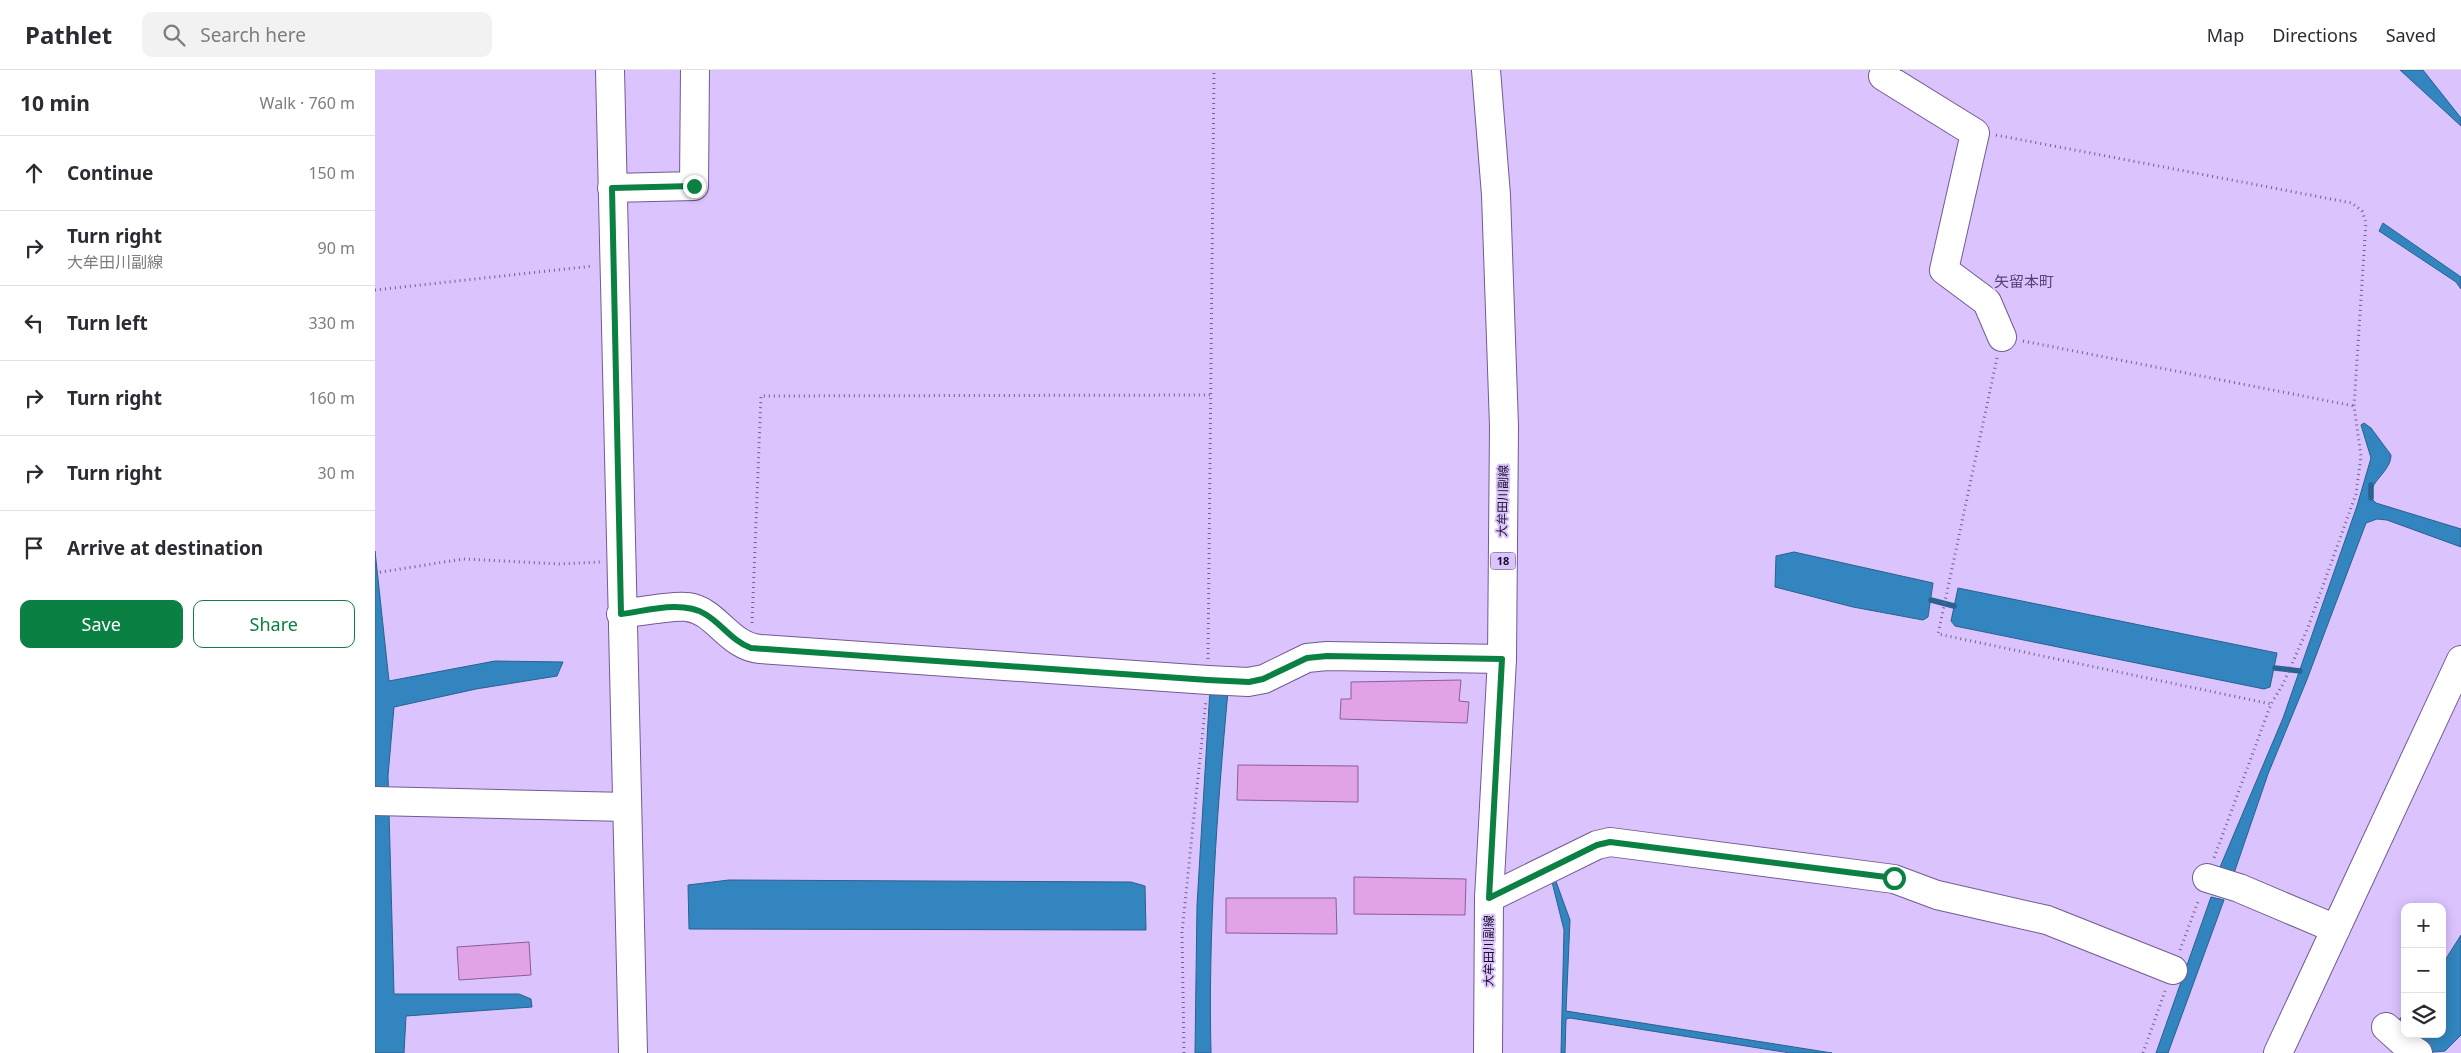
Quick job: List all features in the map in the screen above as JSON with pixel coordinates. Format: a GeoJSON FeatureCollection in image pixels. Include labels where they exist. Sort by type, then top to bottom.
{"type":"FeatureCollection","features":[{"type":"Feature","properties":{"kind":"street"},"geometry":{"type":"LineString","coordinates":[[610,70],[621,614],[633,1053]]}},
{"type":"Feature","properties":{"kind":"street"},"geometry":{"type":"LineString","coordinates":[[612,188],[694,186],[695,70]]}},
{"type":"Feature","properties":{"kind":"street","name":"大牟田川副線"},"geometry":{"type":"LineString","coordinates":[[1486,70],[1496,195],[1503,417],[1502,659],[1489,898],[1488,1053]]}},
{"type":"Feature","properties":{"kind":"street"},"geometry":{"type":"LineString","coordinates":[[1886,70],[1883,76],[1975,134],[1944,270],[1987,302],[2001,337]]}},
{"type":"Feature","properties":{"kind":"street"},"geometry":{"type":"LineString","coordinates":[[621,614],[688,606],[705,614],[739,643],[751,648],[1208,680],[1249,682],[1263,679],[1307,658],[1327,656],[1502,659]]}},
{"type":"Feature","properties":{"kind":"street"},"geometry":{"type":"LineString","coordinates":[[2278,1053],[2461,660]]}},
{"type":"Feature","properties":{"kind":"street"},"geometry":{"type":"LineString","coordinates":[[375,801],[627,807]]}},
{"type":"Feature","properties":{"kind":"street"},"geometry":{"type":"LineString","coordinates":[[1489,898],[1597,845],[1610,842],[1894,878],[1937,895],[2047,920],[2173,970]]}},
{"type":"Feature","properties":{"kind":"street"},"geometry":{"type":"LineString","coordinates":[[2221,883],[2335,929]]}},
{"type":"Feature","properties":{"kind":"street"},"geometry":{"type":"LineString","coordinates":[[2386,1027],[2407,1046],[2418,1053]]}},
{"type":"Feature","properties":{"kind":"path"},"geometry":{"type":"LineString","coordinates":[[1185,1053],[1182,932],[1208,680],[1214,70]]}},
{"type":"Feature","properties":{"kind":"path"},"geometry":{"type":"LineString","coordinates":[[1975,134],[2009,136],[2352,203],[2362,211],[2366,222],[2354,406],[2361,456],[2355,494],[2307,630],[2283,684],[2271,704],[2221,883],[2173,970],[2143,1053]]}},
{"type":"Feature","properties":{"kind":"path"},"geometry":{"type":"LineString","coordinates":[[375,290],[614,264]]}},
{"type":"Feature","properties":{"kind":"path"},"geometry":{"type":"LineString","coordinates":[[2271,704],[1937,634],[2001,337],[2354,406]]}},
{"type":"Feature","properties":{"kind":"path"},"geometry":{"type":"LineString","coordinates":[[751,648],[761,396],[1212,395]]}},
{"type":"Feature","properties":{"kind":"path"},"geometry":{"type":"LineString","coordinates":[[375,573],[463,559],[561,564],[620,560]]}},
{"type":"Feature","properties":{"kind":"water"},"geometry":{"type":"Polygon","coordinates":[[[2400,70],[2423,70],[2461,118],[2461,126],[2400,70]]]}},
{"type":"Feature","properties":{"kind":"water"},"geometry":{"type":"Polygon","coordinates":[[[2383,223],[2461,277],[2461,289],[2456,282],[2379,231],[2383,223]]]}},
{"type":"Feature","properties":{"kind":"water"},"geometry":{"type":"Polygon","coordinates":[[[2364,423],[2371,428],[2391,455],[2387,467],[2373,487],[2371,498],[2376,503],[2461,529],[2461,547],[2387,520],[2377,519],[2366,523],[2306,682],[2268,774],[2231,882],[2215,879],[2283,718],[2357,506],[2371,458],[2361,425],[2364,423]]]}},
{"type":"Feature","properties":{"kind":"water"},"geometry":{"type":"Polygon","coordinates":[[[375,551],[389,681],[495,661],[563,662],[557,676],[476,689],[394,707],[388,776],[394,994],[519,994],[531,999],[532,1007],[406,1016],[404,1053],[375,1053],[375,551]]]}},
{"type":"Feature","properties":{"kind":"water"},"geometry":{"type":"Polygon","coordinates":[[[1794,552],[1933,583],[1928,617],[1923,620],[1853,607],[1775,587],[1776,556],[1794,552]]]}},
{"type":"Feature","properties":{"kind":"water"},"geometry":{"type":"Polygon","coordinates":[[[1958,588],[2277,653],[2270,687],[2264,689],[1955,626],[1951,621],[1958,588]]]}},
{"type":"Feature","properties":{"kind":"water"},"geometry":{"type":"Polygon","coordinates":[[[1210,689],[1228,691],[1214,872],[1210,1008],[1211,1053],[1195,1053],[1197,905],[1210,689]]]}},
{"type":"Feature","properties":{"kind":"water"},"geometry":{"type":"Polygon","coordinates":[[[1554,876],[1570,920],[1566,1011],[1832,1053],[1790,1053],[1570,1018],[1566,1019],[1565,1053],[1561,1053],[1564,930],[1551,878],[1554,876]]]}},
{"type":"Feature","properties":{"kind":"water"},"geometry":{"type":"Polygon","coordinates":[[[729,880],[1131,882],[1145,886],[1146,930],[689,929],[688,885],[729,880]]]}},
{"type":"Feature","properties":{"kind":"water"},"geometry":{"type":"Polygon","coordinates":[[[2211,897],[2224,900],[2168,1053],[2156,1053],[2211,897]]]}},
{"type":"Feature","properties":{"kind":"water"},"geometry":{"type":"Polygon","coordinates":[[[2461,935],[2461,1035],[2445,1051],[2422,1053],[2403,1038],[2446,1038],[2446,959],[2461,935]]]}},
{"type":"Feature","properties":{"kind":"water"},"geometry":{"type":"Polygon","coordinates":[[[2401,1017],[2401,1037],[2399,1035],[2399,1020],[2401,1017]]]}},
{"type":"Feature","properties":{"kind":"building"},"geometry":{"type":"Polygon","coordinates":[[[1461,680],[1459,701],[1469,702],[1467,723],[1340,719],[1341,699],[1351,699],[1351,682],[1461,680]]]}},
{"type":"Feature","properties":{"kind":"building"},"geometry":{"type":"Polygon","coordinates":[[[1238,765],[1358,766],[1358,802],[1237,800],[1238,765]]]}},
{"type":"Feature","properties":{"kind":"building"},"geometry":{"type":"Polygon","coordinates":[[[1354,877],[1466,879],[1465,915],[1354,914],[1354,877]]]}},
{"type":"Feature","properties":{"kind":"building"},"geometry":{"type":"Polygon","coordinates":[[[1226,898],[1336,898],[1337,934],[1226,933],[1226,898]]]}},
{"type":"Feature","properties":{"kind":"building"},"geometry":{"type":"Polygon","coordinates":[[[529,942],[531,975],[459,980],[457,947],[529,942]]]}},
{"type":"Feature","properties":{"kind":"waterway"},"geometry":{"type":"LineString","coordinates":[[2371,485],[2371,498]]}},
{"type":"Feature","properties":{"kind":"waterway"},"geometry":{"type":"LineString","coordinates":[[1931,600],[1954,606]]}},
{"type":"Feature","properties":{"kind":"waterway"},"geometry":{"type":"LineString","coordinates":[[2275,668],[2300,671]]}},
{"type":"Feature","properties":{"kind":"district","name":"矢留本町"},"geometry":{"type":"Point","coordinates":[2024,282]}},
{"type":"Feature","properties":{"kind":"route"},"geometry":{"type":"LineString","coordinates":[[694,186],[612,188],[621,614],[688,606],[705,614],[739,643],[751,648],[1208,680],[1249,682],[1263,679],[1307,658],[1327,656],[1502,659],[1489,898],[1597,845],[1610,842],[1894,878]]}}]}
